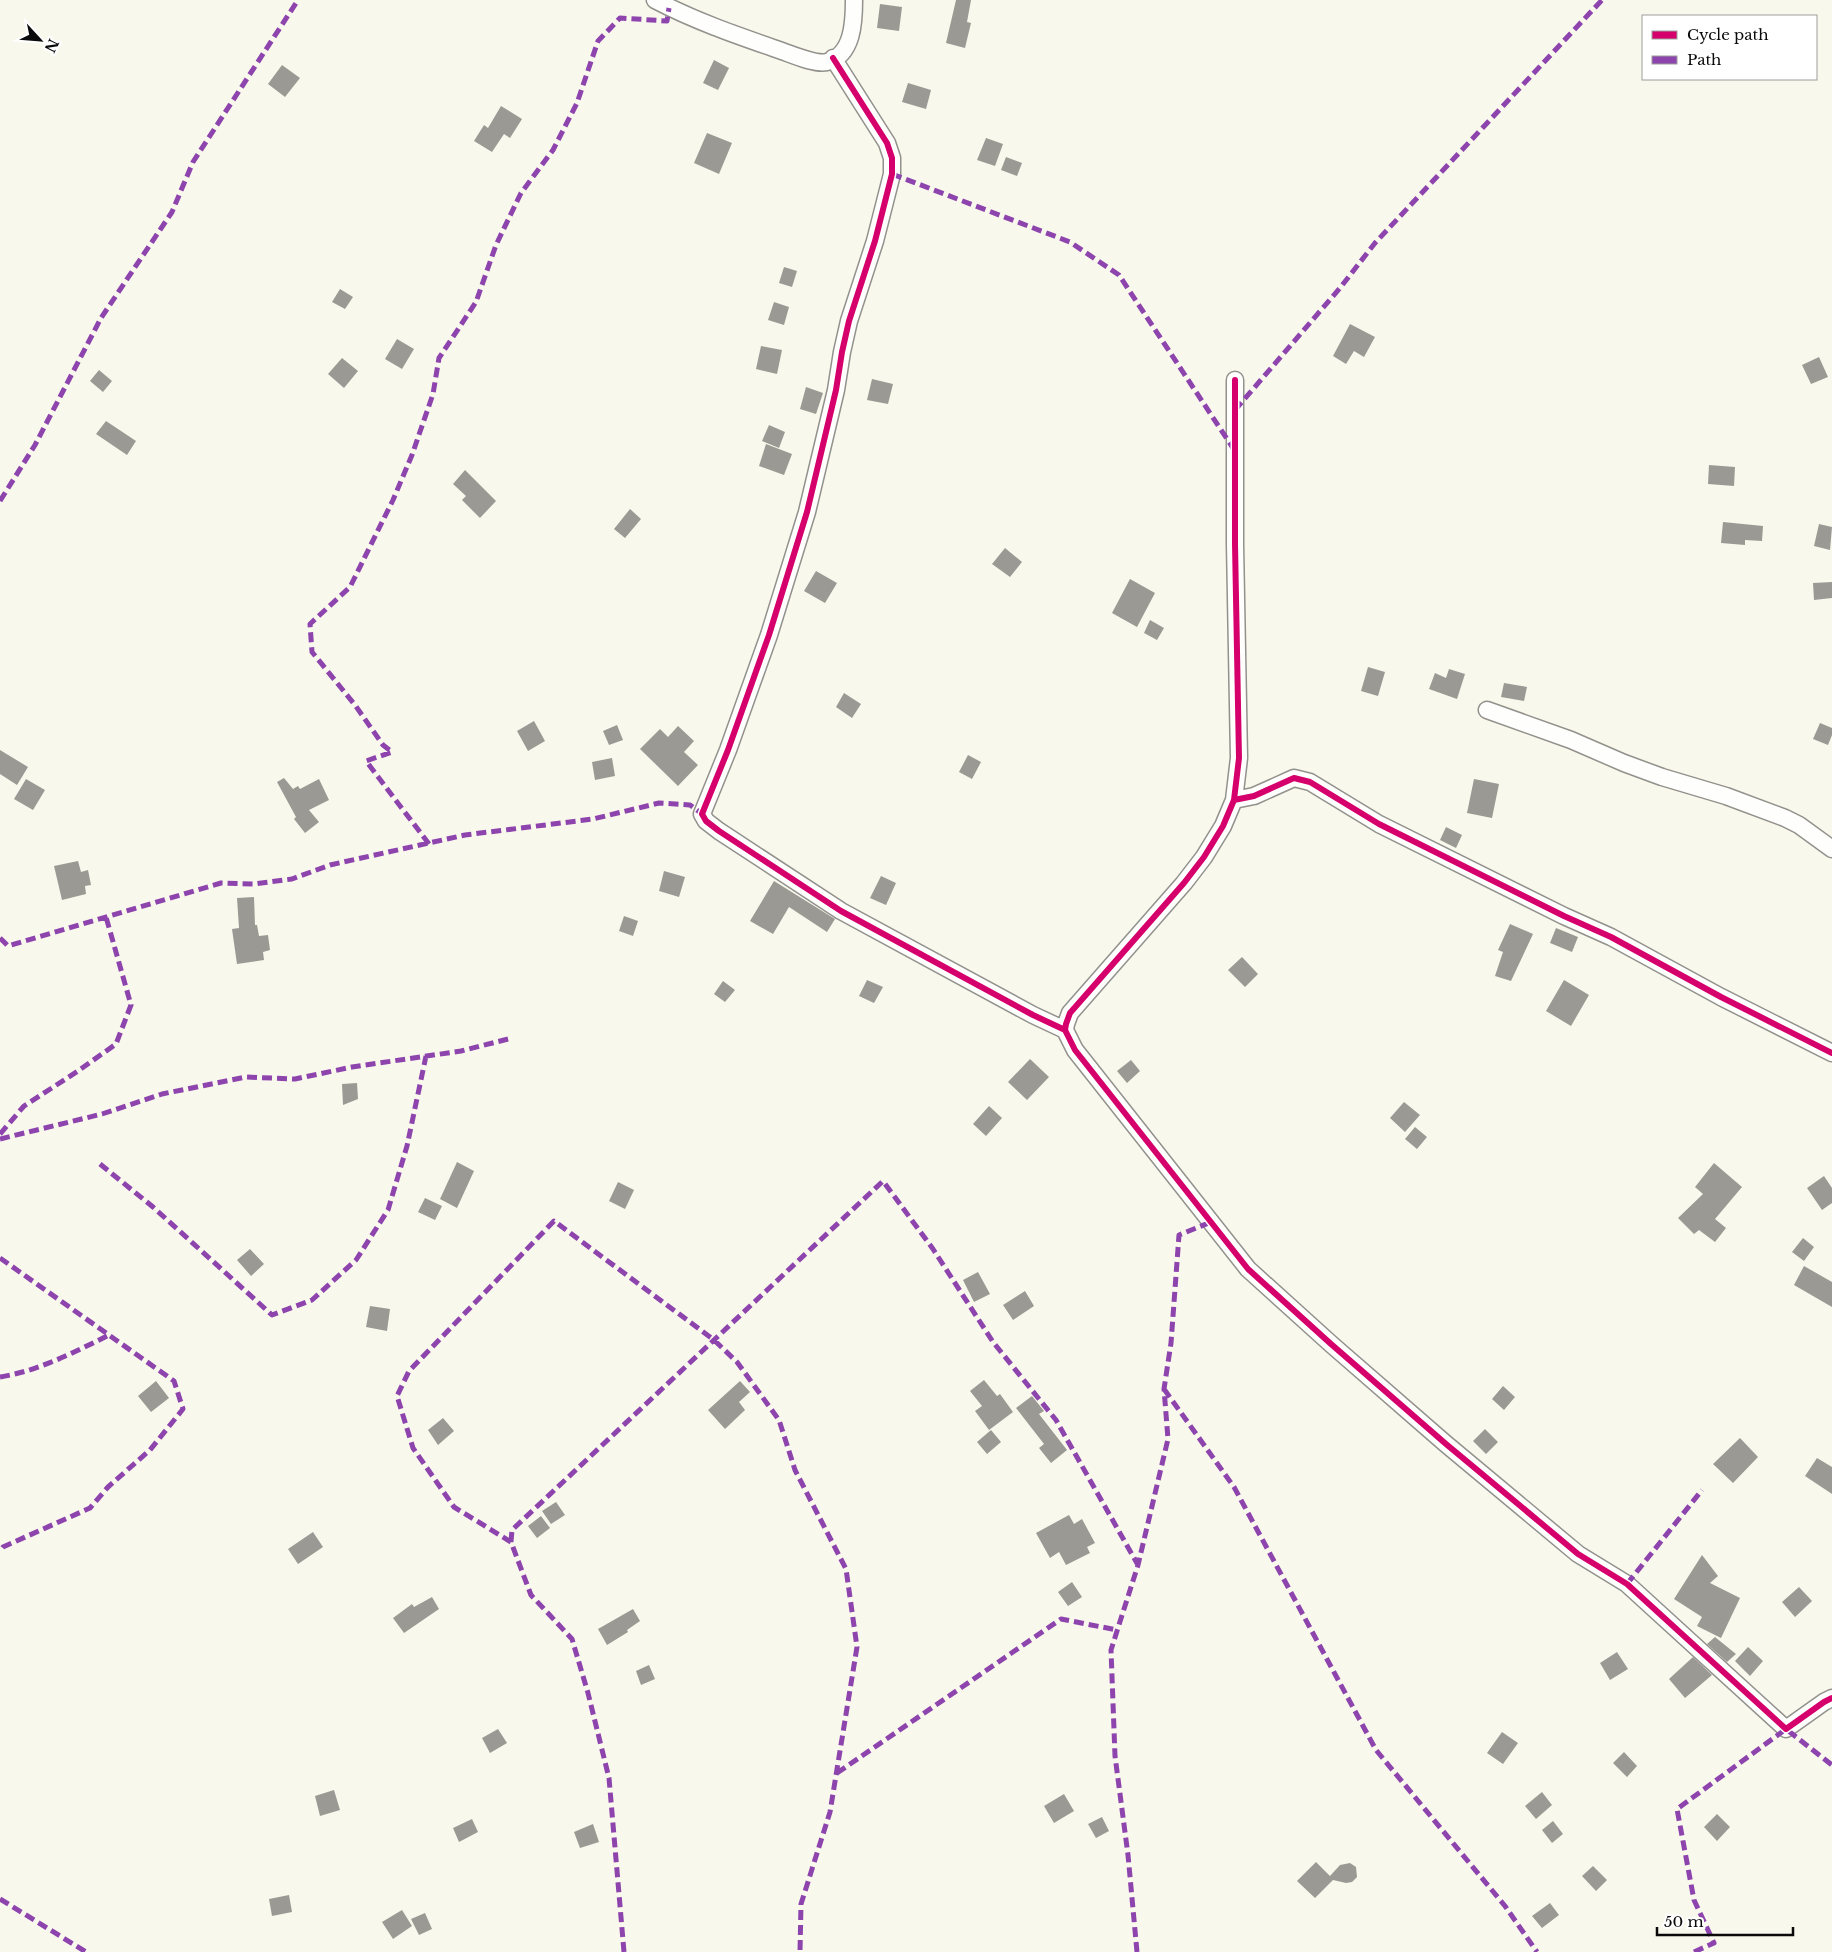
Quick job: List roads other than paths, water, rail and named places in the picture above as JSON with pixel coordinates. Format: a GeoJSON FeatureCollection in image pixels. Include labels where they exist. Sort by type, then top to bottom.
{"type":"FeatureCollection","features":[{"type":"Feature","properties":{"kind":"street"},"geometry":{"type":"LineString","coordinates":[[655,0],[720,30],[802,58],[820,62],[827,62],[833,58],[843,50],[850,38],[854,18],[854,0]]}},
{"type":"Feature","properties":{"kind":"street"},"geometry":{"type":"LineString","coordinates":[[833,58],[887,143],[892,158],[892,174],[875,241],[850,321],[831,414],[807,512],[782,597],[745,704],[702,814],[706,821],[719,831],[841,911],[1033,1015],[1066,1030]]}},
{"type":"Feature","properties":{"kind":"street"},"geometry":{"type":"LineString","coordinates":[[1234,380],[1235,544],[1240,758],[1234,800],[1223,826],[1204,857],[1078,1003],[1068,1018],[1066,1035],[1074,1050],[1248,1268],[1331,1344],[1446,1444],[1578,1554],[1627,1584],[1786,1729],[1832,1698]]}},
{"type":"Feature","properties":{"kind":"street"},"geometry":{"type":"LineString","coordinates":[[1487,710],[1571,740],[1646,771],[1726,796],[1785,818],[1799,825],[1832,849]]}},
{"type":"Feature","properties":{"kind":"street"},"geometry":{"type":"LineString","coordinates":[[1234,800],[1254,796],[1294,778],[1310,782],[1379,824],[1564,916],[1611,937],[1721,997],[1832,1053]]}}]}
